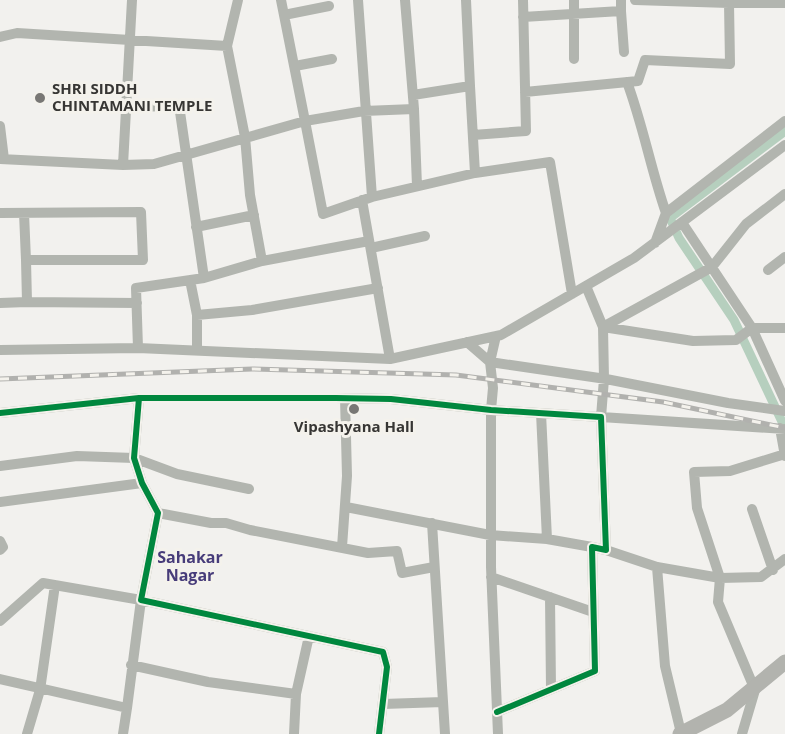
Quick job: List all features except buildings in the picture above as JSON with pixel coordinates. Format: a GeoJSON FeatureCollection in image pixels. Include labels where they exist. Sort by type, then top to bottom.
{"type":"FeatureCollection","features":[{"type":"Feature","properties":{"kind":"street"},"geometry":{"type":"LineString","coordinates":[[123,165],[132,0]]}},
{"type":"Feature","properties":{"kind":"street"},"geometry":{"type":"LineString","coordinates":[[238,0],[227,46],[245,137],[262,261]]}},
{"type":"Feature","properties":{"kind":"street"},"geometry":{"type":"LineString","coordinates":[[281,0],[324,214],[367,199],[417,186],[475,173],[550,162],[572,294]]}},
{"type":"Feature","properties":{"kind":"street"},"geometry":{"type":"LineString","coordinates":[[358,0],[370,244],[390,358]]}},
{"type":"Feature","properties":{"kind":"street"},"geometry":{"type":"LineString","coordinates":[[405,0],[414,109],[417,186]]}},
{"type":"Feature","properties":{"kind":"street"},"geometry":{"type":"LineString","coordinates":[[466,0],[475,173]]}},
{"type":"Feature","properties":{"kind":"street"},"geometry":{"type":"LineString","coordinates":[[473,135],[525,131],[523,0]]}},
{"type":"Feature","properties":{"kind":"street"},"geometry":{"type":"LineString","coordinates":[[574,0],[574,59]]}},
{"type":"Feature","properties":{"kind":"street"},"geometry":{"type":"LineString","coordinates":[[635,0],[785,3]]}},
{"type":"Feature","properties":{"kind":"street"},"geometry":{"type":"LineString","coordinates":[[525,92],[638,81],[645,60],[730,64],[729,2]]}},
{"type":"Feature","properties":{"kind":"street"},"geometry":{"type":"LineString","coordinates":[[284,15],[330,6]]}},
{"type":"Feature","properties":{"kind":"street"},"geometry":{"type":"LineString","coordinates":[[523,17],[574,14],[621,6],[624,52]]}},
{"type":"Feature","properties":{"kind":"street"},"geometry":{"type":"LineString","coordinates":[[0,37],[17,33],[227,46]]}},
{"type":"Feature","properties":{"kind":"street"},"geometry":{"type":"LineString","coordinates":[[295,66],[332,59]]}},
{"type":"Feature","properties":{"kind":"street"},"geometry":{"type":"LineString","coordinates":[[627,82],[642,122],[652,173],[666,213]]}},
{"type":"Feature","properties":{"kind":"street"},"geometry":{"type":"LineString","coordinates":[[413,95],[470,86]]}},
{"type":"Feature","properties":{"kind":"street"},"geometry":{"type":"LineString","coordinates":[[126,108],[179,105],[204,278]]}},
{"type":"Feature","properties":{"kind":"street"},"geometry":{"type":"LineString","coordinates":[[0,126],[2,159],[123,165],[154,164],[305,121],[364,111],[414,109]]}},
{"type":"Feature","properties":{"kind":"street"},"geometry":{"type":"LineString","coordinates":[[655,244],[666,213],[785,121]]}},
{"type":"Feature","properties":{"kind":"street"},"geometry":{"type":"LineString","coordinates":[[0,350],[138,348],[390,358],[496,336],[655,244],[785,145]]}},
{"type":"Feature","properties":{"kind":"street"},"geometry":{"type":"LineString","coordinates":[[603,327],[712,267],[746,224],[785,194]]}},
{"type":"Feature","properties":{"kind":"street"},"geometry":{"type":"LineString","coordinates":[[0,213],[141,212],[143,260],[26,260]]}},
{"type":"Feature","properties":{"kind":"street"},"geometry":{"type":"LineString","coordinates":[[24,213],[27,302]]}},
{"type":"Feature","properties":{"kind":"street"},"geometry":{"type":"LineString","coordinates":[[196,227],[254,215]]}},
{"type":"Feature","properties":{"kind":"street"},"geometry":{"type":"LineString","coordinates":[[683,224],[752,328],[785,401]]}},
{"type":"Feature","properties":{"kind":"street"},"geometry":{"type":"LineString","coordinates":[[138,348],[136,288],[204,278],[262,261],[425,236]]}},
{"type":"Feature","properties":{"kind":"street"},"geometry":{"type":"LineString","coordinates":[[768,270],[785,257]]}},
{"type":"Feature","properties":{"kind":"street"},"geometry":{"type":"LineString","coordinates":[[190,280],[197,315],[197,351]]}},
{"type":"Feature","properties":{"kind":"street"},"geometry":{"type":"LineString","coordinates":[[586,286],[603,327],[604,379],[601,417],[606,550]]}},
{"type":"Feature","properties":{"kind":"street"},"geometry":{"type":"LineString","coordinates":[[197,315],[252,310],[378,288]]}},
{"type":"Feature","properties":{"kind":"street"},"geometry":{"type":"LineString","coordinates":[[0,303],[136,303]]}},
{"type":"Feature","properties":{"kind":"street"},"geometry":{"type":"LineString","coordinates":[[603,327],[693,341],[736,340],[752,328],[785,328]]}},
{"type":"Feature","properties":{"kind":"street"},"geometry":{"type":"LineString","coordinates":[[496,336],[490,362],[493,388],[490,410],[490,535],[498,734]]}},
{"type":"Feature","properties":{"kind":"street"},"geometry":{"type":"LineString","coordinates":[[467,342],[490,362],[604,379],[728,403],[785,411]]}},
{"type":"Feature","properties":{"kind":"street"},"geometry":{"type":"LineString","coordinates":[[123,734],[141,600],[158,513],[142,483],[134,458],[139,398]]}},
{"type":"Feature","properties":{"kind":"street"},"geometry":{"type":"LineString","coordinates":[[0,413],[139,398],[345,398],[391,399],[490,410],[782,429],[785,455],[730,471],[694,472],[697,508],[720,578],[718,602],[755,690],[742,734]]}},
{"type":"Feature","properties":{"kind":"street"},"geometry":{"type":"LineString","coordinates":[[342,547],[346,507],[345,398]]}},
{"type":"Feature","properties":{"kind":"street"},"geometry":{"type":"LineString","coordinates":[[541,413],[546,539]]}},
{"type":"Feature","properties":{"kind":"street"},"geometry":{"type":"LineString","coordinates":[[0,466],[77,456],[134,458],[177,474],[249,489]]}},
{"type":"Feature","properties":{"kind":"street"},"geometry":{"type":"LineString","coordinates":[[0,502],[142,483]]}},
{"type":"Feature","properties":{"kind":"street"},"geometry":{"type":"LineString","coordinates":[[346,507],[490,535],[546,539],[592,547],[657,567],[720,578],[761,577],[785,559]]}},
{"type":"Feature","properties":{"kind":"street"},"geometry":{"type":"LineString","coordinates":[[752,509],[773,570]]}},
{"type":"Feature","properties":{"kind":"street"},"geometry":{"type":"LineString","coordinates":[[158,513],[211,523],[226,523],[250,530],[368,553],[397,551],[402,573],[434,567]]}},
{"type":"Feature","properties":{"kind":"street"},"geometry":{"type":"LineString","coordinates":[[432,523],[445,734]]}},
{"type":"Feature","properties":{"kind":"street"},"geometry":{"type":"LineString","coordinates":[[0,541],[3,547],[0,550]]}},
{"type":"Feature","properties":{"kind":"street"},"geometry":{"type":"LineString","coordinates":[[497,712],[595,671],[592,547]]}},
{"type":"Feature","properties":{"kind":"street"},"geometry":{"type":"LineString","coordinates":[[657,567],[665,666],[681,734],[728,710],[784,664]]}},
{"type":"Feature","properties":{"kind":"street"},"geometry":{"type":"LineString","coordinates":[[491,577],[593,612]]}},
{"type":"Feature","properties":{"kind":"street"},"geometry":{"type":"LineString","coordinates":[[0,621],[43,583],[141,600],[383,652],[387,667],[379,734]]}},
{"type":"Feature","properties":{"kind":"street"},"geometry":{"type":"LineString","coordinates":[[27,734],[40,690],[55,585]]}},
{"type":"Feature","properties":{"kind":"street"},"geometry":{"type":"LineString","coordinates":[[550,597],[551,689]]}},
{"type":"Feature","properties":{"kind":"street"},"geometry":{"type":"LineString","coordinates":[[294,734],[296,694],[309,636]]}},
{"type":"Feature","properties":{"kind":"street"},"geometry":{"type":"LineString","coordinates":[[131,665],[208,682],[296,694]]}},
{"type":"Feature","properties":{"kind":"street"},"geometry":{"type":"LineString","coordinates":[[0,679],[40,690],[127,708]]}},
{"type":"Feature","properties":{"kind":"street"},"geometry":{"type":"LineString","coordinates":[[383,704],[443,702]]}},
{"type":"Feature","properties":{"kind":"waterway"},"geometry":{"type":"LineString","coordinates":[[785,131],[670,218],[679,238],[734,320],[785,428]]}},
{"type":"Feature","properties":{"kind":"railway"},"geometry":{"type":"LineString","coordinates":[[0,379],[252,369],[456,375],[663,402],[785,428]]}},
{"type":"Feature","properties":{"kind":"cycle path"},"geometry":{"type":"LineString","coordinates":[[139,398],[134,458],[142,483],[158,513],[141,600],[383,652],[387,667],[379,734]]}},
{"type":"Feature","properties":{"kind":"cycle path"},"geometry":{"type":"LineString","coordinates":[[0,413],[139,398],[336,398],[391,399],[491,410],[601,417],[606,550],[592,547],[595,671],[497,712]]}},
{"type":"Feature","properties":{"kind":"place","name":"SHRI SIDDH CHINTAMANI TEMPLE"},"geometry":{"type":"Point","coordinates":[40,98]}},
{"type":"Feature","properties":{"kind":"place","name":"Vipashyana Hall"},"geometry":{"type":"Point","coordinates":[354,409]}},
{"type":"Feature","properties":{"kind":"district","name":"Sahakar Nagar"},"geometry":{"type":"Point","coordinates":[190,566]}}]}
